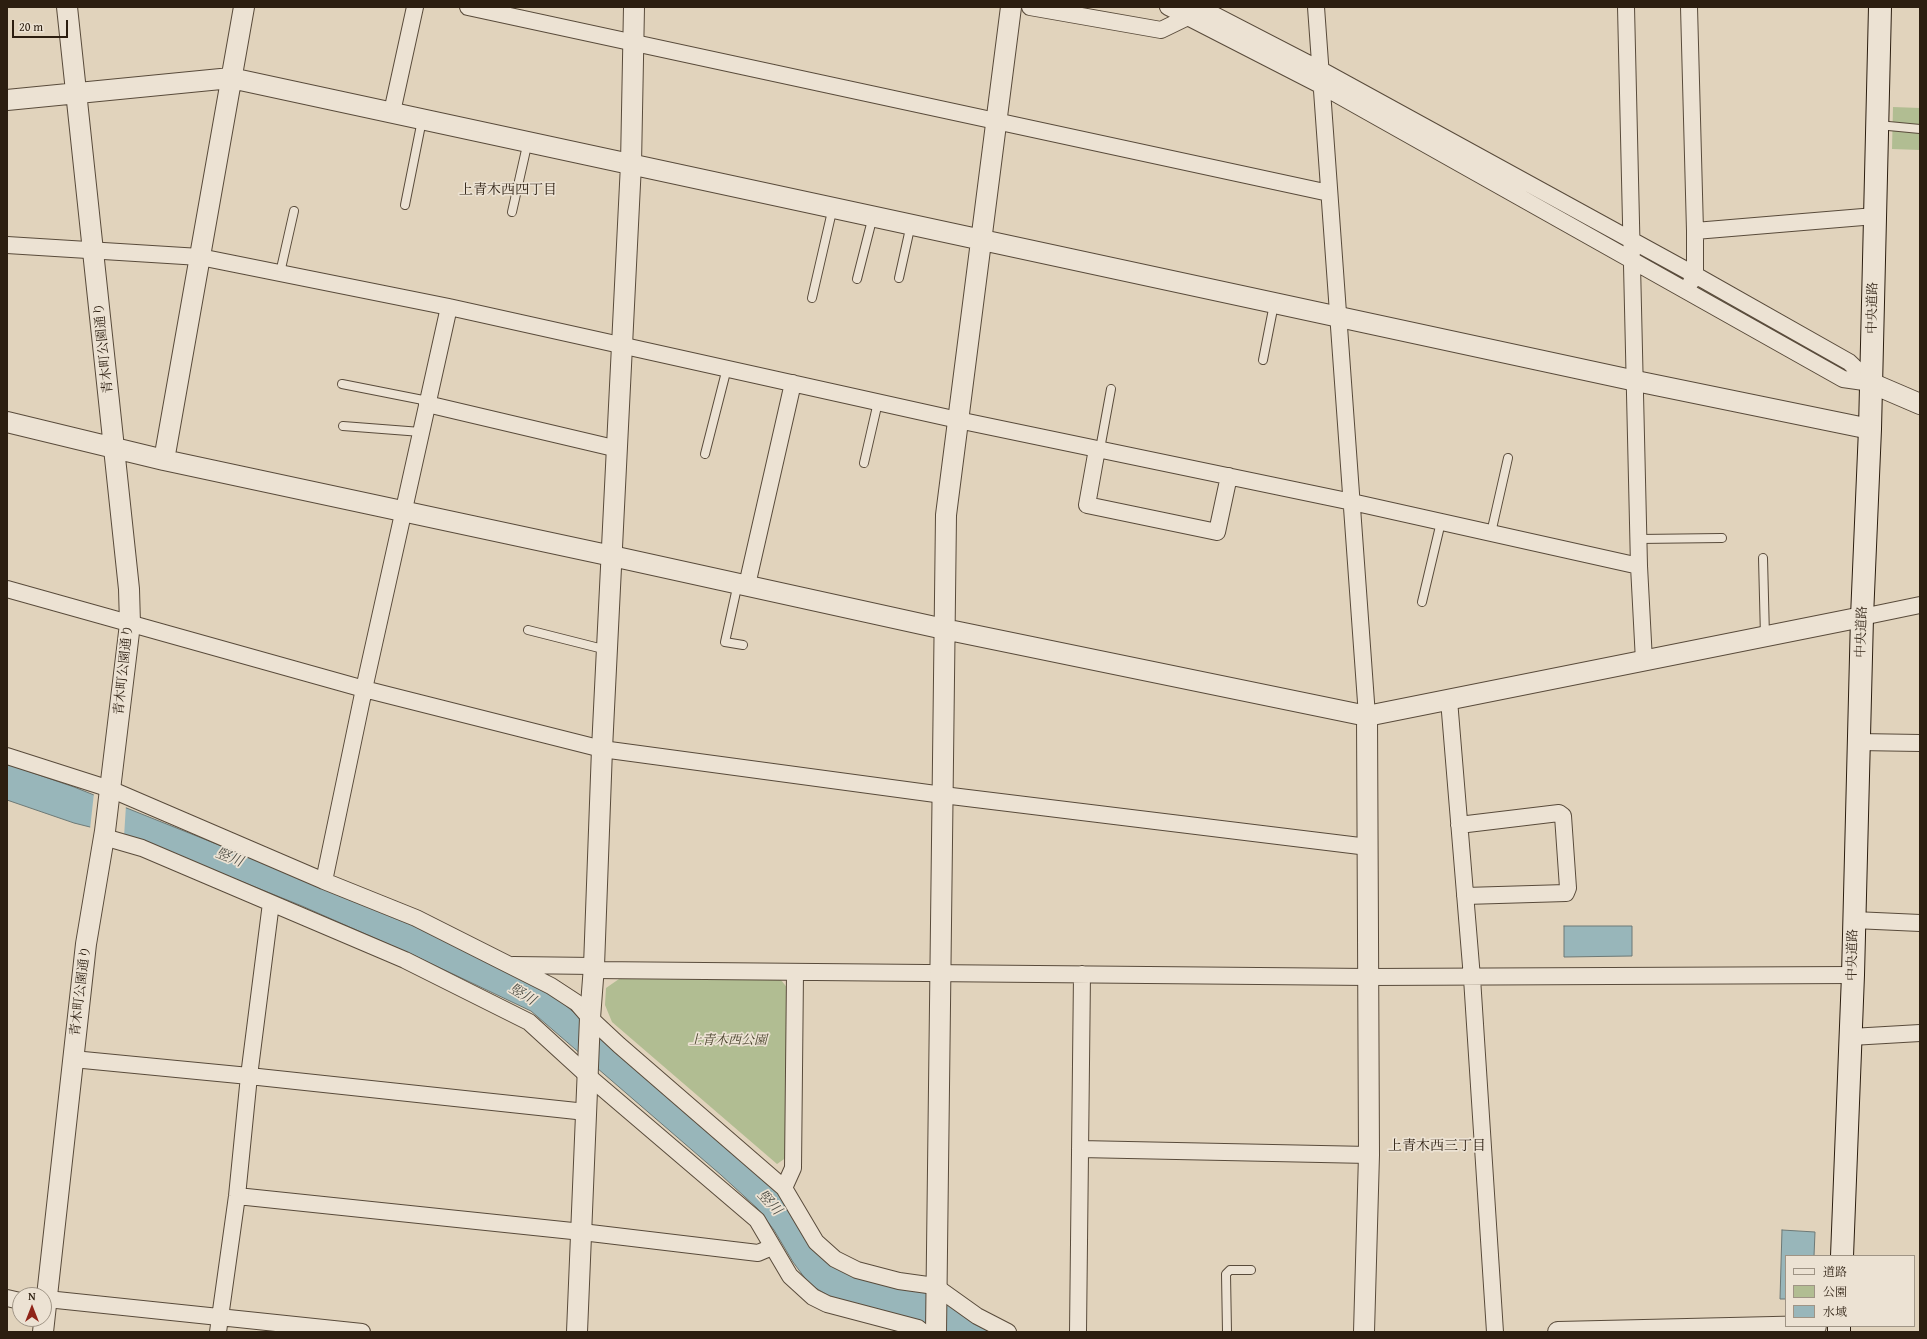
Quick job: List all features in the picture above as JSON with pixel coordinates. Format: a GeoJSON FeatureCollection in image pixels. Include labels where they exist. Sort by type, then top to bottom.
{"type":"FeatureCollection","features":[{"type":"Feature","properties":{"kind":"main road","name":"中央道路"},"geometry":{"type":"LineString","coordinates":[[1842,1255],[1853,975],[1862,617],[1870,429],[1880,7]]}},
{"type":"Feature","properties":{"kind":"street","name":"青木町公園通り"},"geometry":{"type":"LineString","coordinates":[[47,1287],[86,944],[105,834],[130,624],[129,589],[67,7]]}},
{"type":"Feature","properties":{"kind":"street"},"geometry":{"type":"LineString","coordinates":[[164,460],[244,7]]}},
{"type":"Feature","properties":{"kind":"street"},"geometry":{"type":"LineString","coordinates":[[392,112],[415,7]]}},
{"type":"Feature","properties":{"kind":"street"},"geometry":{"type":"LineString","coordinates":[[468,7],[1329,193]]}},
{"type":"Feature","properties":{"kind":"street"},"geometry":{"type":"LineString","coordinates":[[577,1332],[587,1075],[594,968],[602,749],[631,164],[634,7]]}},
{"type":"Feature","properties":{"kind":"street"},"geometry":{"type":"LineString","coordinates":[[936,1332],[935,1290],[946,515],[1011,7]]}},
{"type":"Feature","properties":{"kind":"street"},"geometry":{"type":"LineString","coordinates":[[1030,7],[1161,30],[1196,11]]}},
{"type":"Feature","properties":{"kind":"street"},"geometry":{"type":"LineString","coordinates":[[1168,7],[1196,11],[1321,70],[1695,275],[1849,362],[1871,382]]}},
{"type":"Feature","properties":{"kind":"street"},"geometry":{"type":"LineString","coordinates":[[1316,7],[1367,716],[1369,1154],[1364,1332]]}},
{"type":"Feature","properties":{"kind":"street"},"geometry":{"type":"LineString","coordinates":[[1626,7],[1631,241],[1636,381],[1639,566],[1644,662]]}},
{"type":"Feature","properties":{"kind":"street"},"geometry":{"type":"LineString","coordinates":[[1686,291],[1695,275],[1689,7]]}},
{"type":"Feature","properties":{"kind":"street"},"geometry":{"type":"LineString","coordinates":[[1196,11],[1322,86],[1844,379],[1871,382],[1920,404]]}},
{"type":"Feature","properties":{"kind":"street"},"geometry":{"type":"LineString","coordinates":[[7,100],[231,78],[1636,381],[1870,429]]}},
{"type":"Feature","properties":{"kind":"street"},"geometry":{"type":"LineString","coordinates":[[1695,231],[1875,216]]}},
{"type":"Feature","properties":{"kind":"street"},"geometry":{"type":"LineString","coordinates":[[7,245],[200,257],[449,307],[793,382],[958,420],[1352,502],[1639,566]]}},
{"type":"Feature","properties":{"kind":"street"},"geometry":{"type":"LineString","coordinates":[[324,881],[364,689],[449,307]]}},
{"type":"Feature","properties":{"kind":"street"},"geometry":{"type":"LineString","coordinates":[[742,584],[793,382]]}},
{"type":"Feature","properties":{"kind":"street"},"geometry":{"type":"LineString","coordinates":[[428,402],[618,449]]}},
{"type":"Feature","properties":{"kind":"street"},"geometry":{"type":"LineString","coordinates":[[7,422],[164,460],[742,584],[944,629],[1367,716],[1644,662],[1920,605]]}},
{"type":"Feature","properties":{"kind":"street"},"geometry":{"type":"LineString","coordinates":[[1099,449],[1087,505],[1217,532],[1229,476]]}},
{"type":"Feature","properties":{"kind":"street"},"geometry":{"type":"LineString","coordinates":[[7,589],[364,689],[602,749],[943,795],[1368,847]]}},
{"type":"Feature","properties":{"kind":"street"},"geometry":{"type":"LineString","coordinates":[[1449,700],[1472,978],[1495,1332]]}},
{"type":"Feature","properties":{"kind":"street"},"geometry":{"type":"LineString","coordinates":[[1858,742],[1920,743]]}},
{"type":"Feature","properties":{"kind":"street"},"geometry":{"type":"LineString","coordinates":[[7,756],[110,793],[416,918],[551,986],[577,1003],[590,1018],[784,1188],[816,1242],[835,1259],[857,1270],[935,1290],[977,1316],[1008,1332]]}},
{"type":"Feature","properties":{"kind":"street"},"geometry":{"type":"LineString","coordinates":[[1459,825],[1558,813],[1563,816],[1568,888],[1566,893],[1465,896]]}},
{"type":"Feature","properties":{"kind":"street"},"geometry":{"type":"LineString","coordinates":[[105,834],[142,848],[406,960],[529,1022],[587,1075],[757,1220],[790,1276],[813,1297],[827,1304],[918,1328],[923,1332]]}},
{"type":"Feature","properties":{"kind":"street"},"geometry":{"type":"LineString","coordinates":[[219,1325],[237,1196],[249,1076],[271,903]]}},
{"type":"Feature","properties":{"kind":"street"},"geometry":{"type":"LineString","coordinates":[[1854,920],[1920,923]]}},
{"type":"Feature","properties":{"kind":"street"},"geometry":{"type":"LineString","coordinates":[[509,964],[594,968],[795,973],[940,972],[1472,978],[1853,975]]}},
{"type":"Feature","properties":{"kind":"street"},"geometry":{"type":"LineString","coordinates":[[784,1188],[793,1168],[795,973]]}},
{"type":"Feature","properties":{"kind":"street"},"geometry":{"type":"LineString","coordinates":[[1078,1332],[1082,974]]}},
{"type":"Feature","properties":{"kind":"street"},"geometry":{"type":"LineString","coordinates":[[1851,1037],[1920,1033]]}},
{"type":"Feature","properties":{"kind":"street"},"geometry":{"type":"LineString","coordinates":[[73,1059],[586,1112]]}},
{"type":"Feature","properties":{"kind":"street"},"geometry":{"type":"LineString","coordinates":[[1080,1149],[1369,1154]]}},
{"type":"Feature","properties":{"kind":"street"},"geometry":{"type":"LineString","coordinates":[[237,1196],[582,1232],[758,1253],[772,1247]]}},
{"type":"Feature","properties":{"kind":"street"},"geometry":{"type":"LineString","coordinates":[[52,1300],[219,1325],[362,1332]]}},
{"type":"Feature","properties":{"kind":"street"},"geometry":{"type":"LineString","coordinates":[[1558,1332],[1785,1327]]}},
{"type":"Feature","properties":{"kind":"lane"},"geometry":{"type":"LineString","coordinates":[[405,205],[422,118]]}},
{"type":"Feature","properties":{"kind":"lane"},"geometry":{"type":"LineString","coordinates":[[1877,125],[1920,129]]}},
{"type":"Feature","properties":{"kind":"lane"},"geometry":{"type":"LineString","coordinates":[[512,212],[528,141]]}},
{"type":"Feature","properties":{"kind":"lane"},"geometry":{"type":"LineString","coordinates":[[812,298],[833,207]]}},
{"type":"Feature","properties":{"kind":"lane"},"geometry":{"type":"LineString","coordinates":[[280,273],[294,211]]}},
{"type":"Feature","properties":{"kind":"lane"},"geometry":{"type":"LineString","coordinates":[[857,279],[873,216]]}},
{"type":"Feature","properties":{"kind":"lane"},"geometry":{"type":"LineString","coordinates":[[899,278],[911,224]]}},
{"type":"Feature","properties":{"kind":"lane"},"geometry":{"type":"LineString","coordinates":[[1263,360],[1274,303]]}},
{"type":"Feature","properties":{"kind":"lane"},"geometry":{"type":"LineString","coordinates":[[705,454],[727,368]]}},
{"type":"Feature","properties":{"kind":"lane"},"geometry":{"type":"LineString","coordinates":[[342,384],[428,402]]}},
{"type":"Feature","properties":{"kind":"lane"},"geometry":{"type":"LineString","coordinates":[[1099,449],[1111,389]]}},
{"type":"Feature","properties":{"kind":"lane"},"geometry":{"type":"LineString","coordinates":[[864,463],[878,402]]}},
{"type":"Feature","properties":{"kind":"lane"},"geometry":{"type":"LineString","coordinates":[[343,426],[421,432]]}},
{"type":"Feature","properties":{"kind":"lane"},"geometry":{"type":"LineString","coordinates":[[1491,533],[1508,458]]}},
{"type":"Feature","properties":{"kind":"lane"},"geometry":{"type":"LineString","coordinates":[[1422,602],[1441,522]]}},
{"type":"Feature","properties":{"kind":"lane"},"geometry":{"type":"LineString","coordinates":[[1639,539],[1722,538]]}},
{"type":"Feature","properties":{"kind":"lane"},"geometry":{"type":"LineString","coordinates":[[1763,558],[1765,637]]}},
{"type":"Feature","properties":{"kind":"lane"},"geometry":{"type":"LineString","coordinates":[[742,584],[725,642],[743,645]]}},
{"type":"Feature","properties":{"kind":"lane"},"geometry":{"type":"LineString","coordinates":[[528,630],[608,650]]}},
{"type":"Feature","properties":{"kind":"lane"},"geometry":{"type":"LineString","coordinates":[[1227,1332],[1226,1274],[1230,1270],[1251,1270]]}},
{"type":"Feature","properties":{"kind":"green space"},"geometry":{"type":"Polygon","coordinates":[[[1893,107],[1920,108],[1920,150],[1892,149],[1893,107]]]}},
{"type":"Feature","properties":{"kind":"green space"},"geometry":{"type":"Polygon","coordinates":[[[1703,287],[1835,363],[1703,292],[1703,287]]]}},
{"type":"Feature","properties":{"kind":"green space","name":"上青木西公園"},"geometry":{"type":"Polygon","coordinates":[[[619,979],[781,980],[789,990],[790,1155],[777,1164],[612,1022],[605,1005],[606,988],[619,979]]]}},
{"type":"Feature","properties":{"kind":"water","name":"竪川"},"geometry":{"type":"Polygon","coordinates":[[[7,764],[74,787],[409,921],[547,989],[785,1198],[817,1250],[924,1289],[997,1332],[934,1332],[837,1300],[810,1285],[793,1262],[774,1230],[757,1208],[721,1175],[531,1011],[413,955],[302,906],[134,838],[74,823],[7,800],[7,764]]]}},
{"type":"Feature","properties":{"kind":"water"},"geometry":{"type":"Polygon","coordinates":[[[1564,926],[1632,926],[1632,956],[1564,957],[1564,926]]]}},
{"type":"Feature","properties":{"kind":"water"},"geometry":{"type":"Polygon","coordinates":[[[1782,1230],[1815,1232],[1814,1255],[1785,1255],[1785,1299],[1780,1299],[1782,1230]]]}},
{"type":"Feature","properties":{"kind":"pier"},"geometry":{"type":"Polygon","coordinates":[[[94,793],[126,805],[124,837],[90,829],[94,793]]]}},
{"type":"Feature","properties":{"kind":"district","name":"上青木西四丁目"},"geometry":{"type":"Point","coordinates":[508,190]}},
{"type":"Feature","properties":{"kind":"district","name":"上青木西三丁目"},"geometry":{"type":"Point","coordinates":[1437,1146]}}]}
